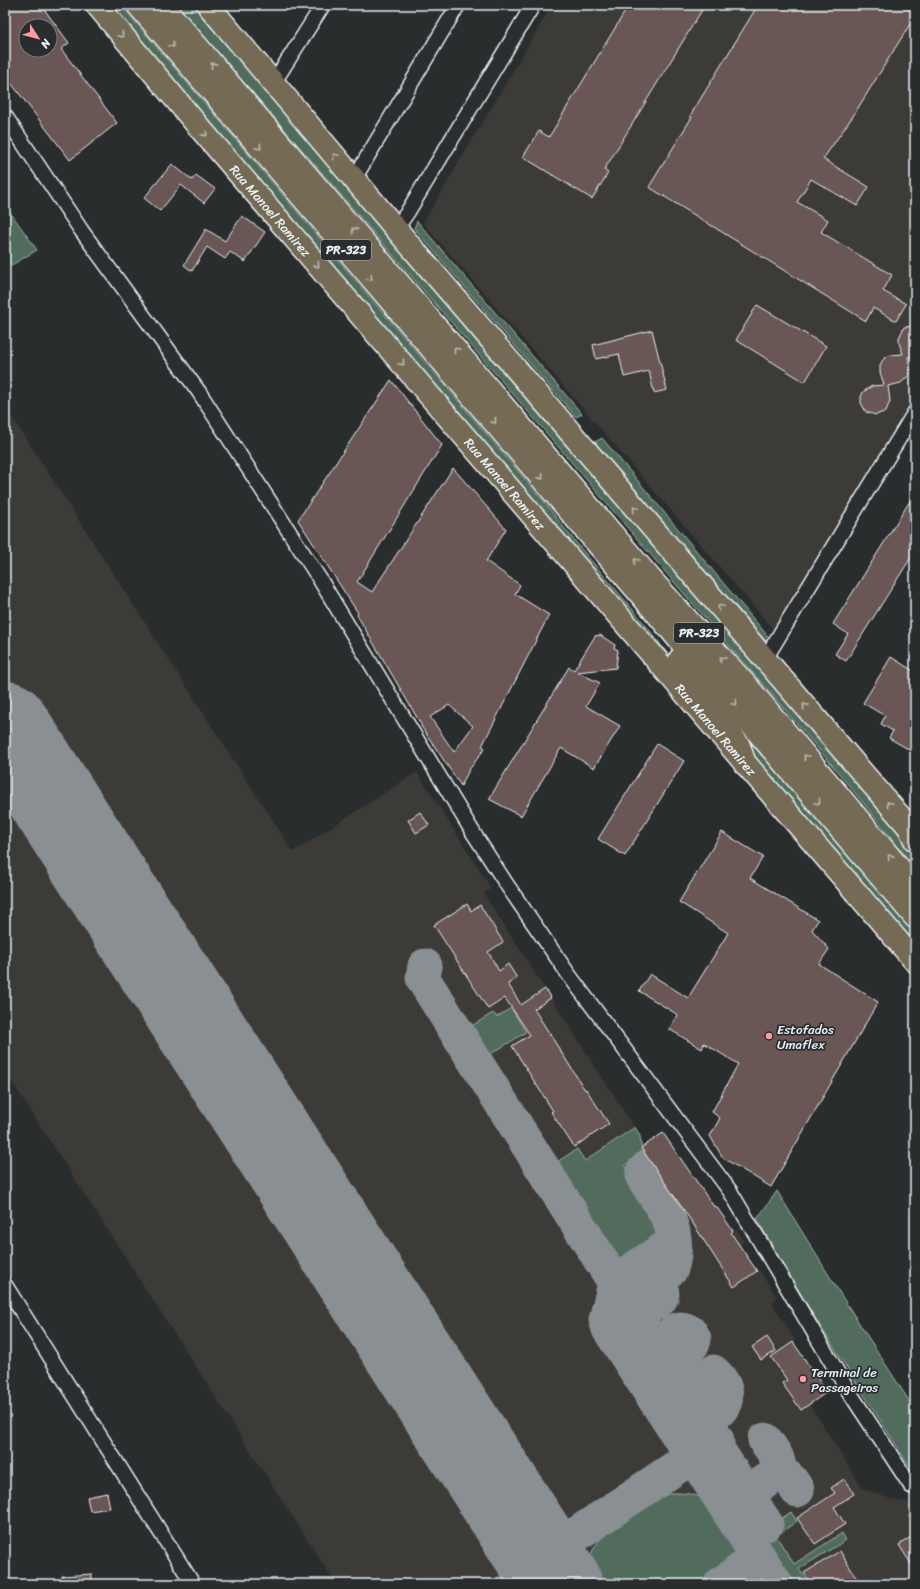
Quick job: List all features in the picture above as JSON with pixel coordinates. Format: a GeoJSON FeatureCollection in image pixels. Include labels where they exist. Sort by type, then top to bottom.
{"type":"FeatureCollection","features":[{"type":"Feature","properties":{"kind":"main road","name":"Rua Manoel Ramirez"},"geometry":{"type":"LineString","coordinates":[[97,5],[179,103],[915,961]]}},
{"type":"Feature","properties":{"kind":"main road","name":"PR-323"},"geometry":{"type":"LineString","coordinates":[[138,5],[365,272],[469,391],[563,504],[732,699],[915,917]]}},
{"type":"Feature","properties":{"kind":"main road","name":"PR-323"},"geometry":{"type":"LineString","coordinates":[[162,5],[648,576],[747,686],[915,887]]}},
{"type":"Feature","properties":{"kind":"main road"},"geometry":{"type":"LineString","coordinates":[[208,5],[396,229],[765,658],[913,834]]}},
{"type":"Feature","properties":{"kind":"main road"},"geometry":{"type":"LineString","coordinates":[[563,504],[596,560],[673,648],[693,676],[739,746],[745,764]]}},
{"type":"Feature","properties":{"kind":"street"},"geometry":{"type":"LineString","coordinates":[[274,82],[323,5]]}},
{"type":"Feature","properties":{"kind":"street"},"geometry":{"type":"LineString","coordinates":[[354,179],[458,5]]}},
{"type":"Feature","properties":{"kind":"street"},"geometry":{"type":"LineString","coordinates":[[396,229],[533,5]]}},
{"type":"Feature","properties":{"kind":"street"},"geometry":{"type":"LineString","coordinates":[[5,116],[81,230],[199,392],[319,578],[507,886],[569,975],[730,1191],[790,1295],[848,1390],[914,1487]]}},
{"type":"Feature","properties":{"kind":"street"},"geometry":{"type":"LineString","coordinates":[[765,658],[915,412]]}},
{"type":"Feature","properties":{"kind":"street"},"geometry":{"type":"LineString","coordinates":[[5,1285],[193,1584]]}},
{"type":"Feature","properties":{"kind":"shaded area"},"geometry":{"type":"Polygon","coordinates":[[[552,5],[915,5],[915,404],[776,632],[423,223],[552,5]]]}},
{"type":"Feature","properties":{"kind":"shaded area"},"geometry":{"type":"Polygon","coordinates":[[[5,406],[293,852],[417,772],[491,888],[484,894],[640,1136],[641,1148],[663,1133],[703,1192],[716,1206],[733,1231],[737,1230],[744,1241],[740,1246],[757,1271],[760,1271],[777,1297],[772,1303],[795,1340],[793,1342],[827,1392],[810,1405],[863,1489],[896,1501],[908,1502],[915,1512],[915,1584],[336,1584],[5,1071],[5,406]]]}},
{"type":"Feature","properties":{"kind":"green space"},"geometry":{"type":"Polygon","coordinates":[[[105,5],[121,5],[546,504],[582,550],[658,641],[676,664],[692,689],[105,5]]]}},
{"type":"Feature","properties":{"kind":"green space"},"geometry":{"type":"Polygon","coordinates":[[[177,5],[196,5],[898,830],[915,856],[915,868],[854,791],[790,716],[177,5]]]}},
{"type":"Feature","properties":{"kind":"green space"},"geometry":{"type":"Polygon","coordinates":[[[5,205],[37,250],[5,269],[5,205]]]}},
{"type":"Feature","properties":{"kind":"green space"},"geometry":{"type":"Polygon","coordinates":[[[417,221],[582,414],[576,417],[414,228],[417,221]]]}},
{"type":"Feature","properties":{"kind":"green space"},"geometry":{"type":"Polygon","coordinates":[[[602,438],[771,640],[767,645],[595,442],[602,438]]]}},
{"type":"Feature","properties":{"kind":"green space"},"geometry":{"type":"Polygon","coordinates":[[[719,699],[832,837],[915,933],[915,950],[767,777],[717,700],[719,699]]]}},
{"type":"Feature","properties":{"kind":"green space"},"geometry":{"type":"Polygon","coordinates":[[[511,1008],[526,1032],[486,1057],[468,1028],[493,1013],[497,1017],[511,1008]]]}},
{"type":"Feature","properties":{"kind":"green space"},"geometry":{"type":"Polygon","coordinates":[[[635,1127],[640,1136],[642,1153],[625,1165],[655,1211],[666,1232],[658,1244],[621,1267],[554,1164],[577,1149],[585,1161],[635,1127]]]}},
{"type":"Feature","properties":{"kind":"green space"},"geometry":{"type":"Polygon","coordinates":[[[777,1191],[841,1295],[915,1410],[915,1468],[908,1464],[812,1313],[757,1219],[777,1191]]]}},
{"type":"Feature","properties":{"kind":"green space"},"geometry":{"type":"Polygon","coordinates":[[[672,1493],[693,1495],[706,1501],[718,1515],[745,1558],[704,1584],[594,1584],[591,1575],[590,1559],[593,1550],[602,1538],[630,1515],[672,1493]]]}},
{"type":"Feature","properties":{"kind":"green space"},"geometry":{"type":"Polygon","coordinates":[[[791,1512],[797,1521],[776,1536],[794,1564],[842,1533],[846,1540],[799,1569],[806,1580],[799,1584],[786,1584],[754,1537],[791,1512]]]}},
{"type":"Feature","properties":{"kind":"building"},"geometry":{"type":"Polygon","coordinates":[[[5,5],[41,5],[51,18],[18,18],[18,58],[58,58],[58,28],[69,43],[61,49],[117,123],[70,160],[5,75],[5,5]]]}},
{"type":"Feature","properties":{"kind":"building"},"geometry":{"type":"Polygon","coordinates":[[[629,5],[705,5],[604,170],[608,173],[592,199],[523,157],[539,131],[549,137],[629,5]]]}},
{"type":"Feature","properties":{"kind":"building"},"geometry":{"type":"Polygon","coordinates":[[[758,5],[902,5],[915,13],[915,16],[853,116],[823,159],[869,187],[857,206],[811,179],[797,202],[828,220],[821,232],[892,275],[883,291],[906,304],[896,321],[873,308],[866,321],[649,187],[692,117],[690,116],[758,5]]]}},
{"type":"Feature","properties":{"kind":"building"},"geometry":{"type":"Polygon","coordinates":[[[172,164],[192,180],[196,175],[215,189],[204,203],[181,185],[160,211],[144,198],[172,164]]]}},
{"type":"Feature","properties":{"kind":"building"},"geometry":{"type":"Polygon","coordinates":[[[242,216],[265,232],[245,262],[230,252],[225,259],[207,247],[192,271],[184,265],[206,229],[225,241],[242,216]]]}},
{"type":"Feature","properties":{"kind":"building"},"geometry":{"type":"Polygon","coordinates":[[[757,305],[826,346],[805,382],[736,340],[757,305]]]}},
{"type":"Feature","properties":{"kind":"building"},"geometry":{"type":"Polygon","coordinates":[[[915,326],[915,356],[908,357],[910,370],[909,375],[901,383],[888,386],[890,401],[886,411],[876,415],[866,412],[861,403],[863,392],[872,386],[884,385],[880,372],[882,361],[891,355],[903,354],[899,343],[899,338],[904,327],[915,326]]]}},
{"type":"Feature","properties":{"kind":"building"},"geometry":{"type":"Polygon","coordinates":[[[652,330],[667,390],[654,393],[649,371],[624,377],[619,354],[596,359],[593,345],[652,330]]]}},
{"type":"Feature","properties":{"kind":"building"},"geometry":{"type":"Polygon","coordinates":[[[391,380],[442,445],[357,582],[372,592],[453,468],[506,529],[486,561],[520,585],[515,594],[549,615],[482,746],[485,748],[469,770],[461,786],[421,726],[357,615],[358,613],[298,520],[391,380]],[[449,705],[430,717],[454,752],[473,726],[449,705]]]}},
{"type":"Feature","properties":{"kind":"building"},"geometry":{"type":"Polygon","coordinates":[[[915,493],[915,551],[846,661],[835,654],[848,634],[833,624],[915,493]]]}},
{"type":"Feature","properties":{"kind":"building"},"geometry":{"type":"Polygon","coordinates":[[[600,635],[615,645],[614,648],[618,650],[616,668],[577,672],[600,683],[586,706],[620,726],[594,768],[561,748],[521,816],[489,799],[569,667],[574,670],[595,636],[600,635]]]}},
{"type":"Feature","properties":{"kind":"building"},"geometry":{"type":"Polygon","coordinates":[[[891,657],[915,672],[915,753],[889,738],[893,731],[881,724],[885,716],[863,703],[891,657]]]}},
{"type":"Feature","properties":{"kind":"building"},"geometry":{"type":"Polygon","coordinates":[[[657,744],[684,761],[625,856],[598,839],[657,744]]]}},
{"type":"Feature","properties":{"kind":"building"},"geometry":{"type":"Polygon","coordinates":[[[420,812],[429,825],[416,833],[408,820],[420,812]]]}},
{"type":"Feature","properties":{"kind":"building","name":"Estofados Umaflex"},"geometry":{"type":"Polygon","coordinates":[[[722,832],[763,857],[750,878],[818,920],[812,930],[829,949],[819,964],[878,1002],[771,1187],[723,1158],[710,1136],[720,1118],[712,1112],[738,1064],[704,1043],[702,1049],[669,1029],[678,1015],[639,991],[650,974],[688,998],[728,933],[679,902],[722,832]]]}},
{"type":"Feature","properties":{"kind":"building"},"geometry":{"type":"Polygon","coordinates":[[[467,904],[471,911],[480,905],[503,942],[488,952],[499,971],[508,964],[517,978],[508,984],[521,1005],[545,989],[551,998],[534,1009],[585,1090],[586,1089],[609,1124],[574,1147],[551,1112],[553,1111],[512,1046],[530,1035],[505,998],[488,1009],[434,925],[467,904]]]}},
{"type":"Feature","properties":{"kind":"building"},"geometry":{"type":"Polygon","coordinates":[[[663,1133],[714,1207],[716,1206],[733,1231],[731,1233],[757,1271],[734,1287],[692,1222],[641,1148],[663,1133]]]}},
{"type":"Feature","properties":{"kind":"building"},"geometry":{"type":"Polygon","coordinates":[[[767,1337],[776,1351],[761,1360],[752,1347],[767,1337]]]}},
{"type":"Feature","properties":{"kind":"building","name":"Terminal de Passageiros"},"geometry":{"type":"Polygon","coordinates":[[[793,1342],[827,1392],[801,1410],[782,1383],[787,1380],[771,1357],[793,1342]]]}},
{"type":"Feature","properties":{"kind":"building"},"geometry":{"type":"Polygon","coordinates":[[[844,1479],[854,1494],[834,1507],[845,1524],[815,1544],[797,1518],[835,1493],[831,1488],[844,1479]]]}},
{"type":"Feature","properties":{"kind":"building"},"geometry":{"type":"Polygon","coordinates":[[[107,1493],[110,1508],[90,1511],[87,1497],[107,1493]]]}},
{"type":"Feature","properties":{"kind":"building"},"geometry":{"type":"Polygon","coordinates":[[[915,1534],[915,1570],[899,1545],[915,1534]]]}},
{"type":"Feature","properties":{"kind":"building"},"geometry":{"type":"Polygon","coordinates":[[[840,1551],[860,1584],[811,1584],[804,1573],[840,1551]]]}},
{"type":"Feature","properties":{"kind":"building"},"geometry":{"type":"Polygon","coordinates":[[[92,1574],[92,1584],[62,1584],[62,1576],[92,1574]]]}},
{"type":"Feature","properties":{"kind":"taxiway"},"geometry":{"type":"LineString","coordinates":[[425,966],[423,978],[425,982],[636,1316],[717,1440],[717,1449],[766,1524]]}},
{"type":"Feature","properties":{"kind":"taxiway"},"geometry":{"type":"LineString","coordinates":[[649,1166],[643,1172],[643,1177],[664,1210],[673,1231],[674,1255],[671,1269]]}},
{"type":"Feature","properties":{"kind":"taxiway"},"geometry":{"type":"LineString","coordinates":[[561,1584],[560,1563],[572,1539],[577,1534],[684,1462],[687,1455],[686,1447],[609,1329],[606,1320],[614,1288],[622,1277],[667,1247]]}},
{"type":"Feature","properties":{"kind":"taxiway"},"geometry":{"type":"LineString","coordinates":[[644,1306],[655,1303],[661,1297],[661,1289],[653,1280]]}},
{"type":"Feature","properties":{"kind":"taxiway"},"geometry":{"type":"LineString","coordinates":[[645,1371],[673,1358],[693,1343],[694,1339],[691,1333],[680,1329],[671,1334],[666,1341]]}},
{"type":"Feature","properties":{"kind":"taxiway"},"geometry":{"type":"LineString","coordinates":[[663,1392],[675,1387],[684,1390],[713,1372],[722,1383],[726,1396],[722,1407],[710,1416],[710,1419]]}},
{"type":"Feature","properties":{"kind":"taxiway"},"geometry":{"type":"LineString","coordinates":[[765,1440],[778,1461],[779,1465],[777,1474]]}},
{"type":"Feature","properties":{"kind":"taxiway"},"geometry":{"type":"LineString","coordinates":[[696,1464],[702,1470],[776,1584]]}},
{"type":"Feature","properties":{"kind":"taxiway"},"geometry":{"type":"LineString","coordinates":[[727,1506],[777,1474],[787,1477],[797,1490]]}},
{"type":"Feature","properties":{"kind":"taxiway"},"geometry":{"type":"LineString","coordinates":[[519,1524],[541,1537],[553,1539],[577,1534]]}},
{"type":"Feature","properties":{"kind":"taxiway"},"geometry":{"type":"LineString","coordinates":[[721,1584],[758,1558]]}},
{"type":"Feature","properties":{"kind":"runway"},"geometry":{"type":"LineString","coordinates":[[5,725],[558,1584]]}},
{"type":"Feature","properties":{"kind":"place","name":"Estofados Umaflex"},"geometry":{"type":"Point","coordinates":[769,1036]}},
{"type":"Feature","properties":{"kind":"place","name":"Terminal de Passageiros"},"geometry":{"type":"Point","coordinates":[803,1379]}}]}
